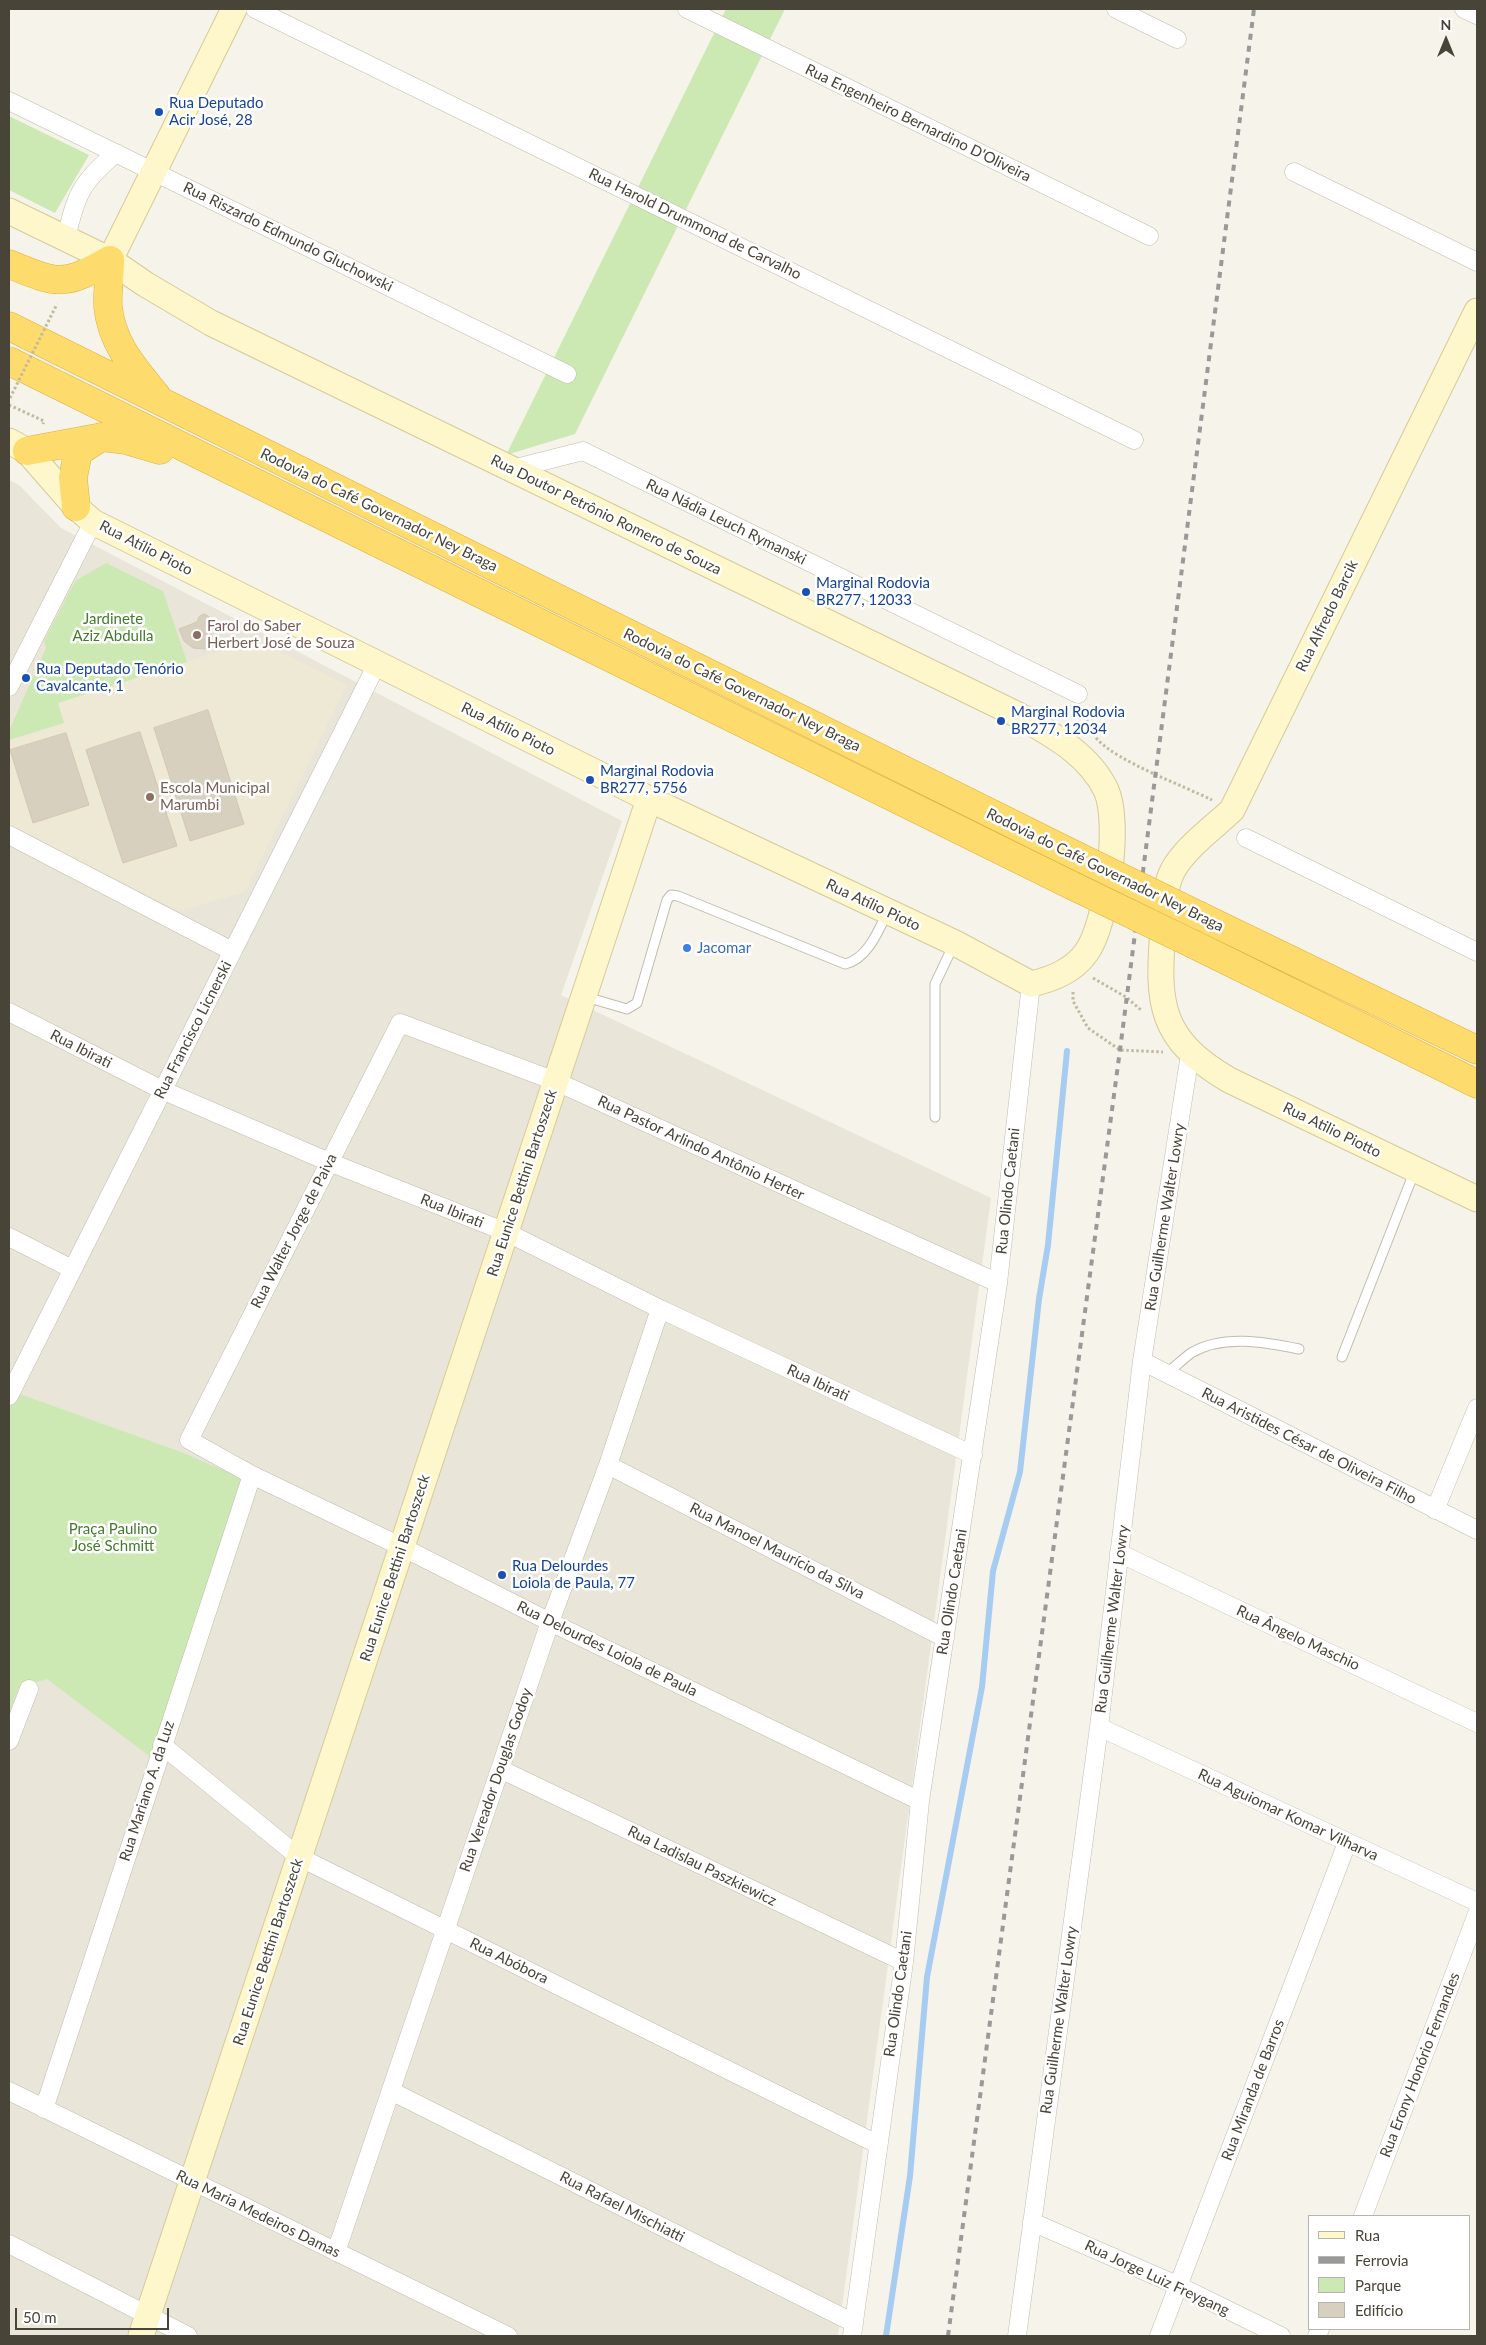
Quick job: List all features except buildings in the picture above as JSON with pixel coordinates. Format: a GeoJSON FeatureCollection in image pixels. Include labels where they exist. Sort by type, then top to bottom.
{"type":"FeatureCollection","features":[{"type":"Feature","properties":{"kind":"highway"},"geometry":{"type":"LineString","coordinates":[[9,264],[40,276],[62,280],[81,277],[110,260]]}},
{"type":"Feature","properties":{"kind":"highway"},"geometry":{"type":"LineString","coordinates":[[110,260],[108,307],[113,329],[120,348],[162,402]]}},
{"type":"Feature","properties":{"kind":"highway","name":"Rodovia do Café Governador Ney Braga"},"geometry":{"type":"LineString","coordinates":[[9,326],[1077,856],[1477,1050]]}},
{"type":"Feature","properties":{"kind":"highway","name":"Rodovia do Café Governador Ney Braga"},"geometry":{"type":"LineString","coordinates":[[9,361],[1477,1084]]}},
{"type":"Feature","properties":{"kind":"highway"},"geometry":{"type":"LineString","coordinates":[[85,514],[73,478],[78,452],[102,437]]}},
{"type":"Feature","properties":{"kind":"highway"},"geometry":{"type":"LineString","coordinates":[[18,446],[102,437],[126,440],[229,470]]}},
{"type":"Feature","properties":{"kind":"street"},"geometry":{"type":"LineString","coordinates":[[110,260],[234,9]]}},
{"type":"Feature","properties":{"kind":"street","name":"Rua Harold Drummond de Carvalho"},"geometry":{"type":"LineString","coordinates":[[255,9],[1134,440]]}},
{"type":"Feature","properties":{"kind":"street","name":"Rua Engenheiro Bernardino D'Oliveira"},"geometry":{"type":"LineString","coordinates":[[687,9],[1149,236]]}},
{"type":"Feature","properties":{"kind":"street"},"geometry":{"type":"LineString","coordinates":[[1116,9],[1177,39]]}},
{"type":"Feature","properties":{"kind":"street"},"geometry":{"type":"LineString","coordinates":[[1464,9],[1477,16]]}},
{"type":"Feature","properties":{"kind":"street","name":"Rua Riszardo Edmundo Gluchowski"},"geometry":{"type":"LineString","coordinates":[[9,101],[568,374]]}},
{"type":"Feature","properties":{"kind":"street"},"geometry":{"type":"LineString","coordinates":[[66,238],[79,191],[88,178],[116,153]]}},
{"type":"Feature","properties":{"kind":"street"},"geometry":{"type":"LineString","coordinates":[[1294,172],[1477,262]]}},
{"type":"Feature","properties":{"kind":"street","name":"Rua Doutor Petrônio Romero de Souza"},"geometry":{"type":"LineString","coordinates":[[9,211],[110,260],[160,294],[211,323],[1018,715],[1065,745],[1093,769],[1106,791],[1114,830],[1095,938],[1086,954],[1073,967]]}},
{"type":"Feature","properties":{"kind":"street","name":"Rua Alfredo Barcik"},"geometry":{"type":"LineString","coordinates":[[1190,1054],[1164,1011],[1160,989],[1166,890],[1177,864],[1232,810],[1477,311]]}},
{"type":"Feature","properties":{"kind":"street","name":"Rua Atílio Pioto"},"geometry":{"type":"LineString","coordinates":[[18,446],[85,514],[377,664],[649,799],[955,943],[1031,984]]}},
{"type":"Feature","properties":{"kind":"street","name":"Rua Nádia Leuch Rymanski"},"geometry":{"type":"LineString","coordinates":[[512,469],[583,451],[1078,694]]}},
{"type":"Feature","properties":{"kind":"street"},"geometry":{"type":"LineString","coordinates":[[9,687],[85,514]]}},
{"type":"Feature","properties":{"kind":"street","name":"Rua Francisco Licnerski"},"geometry":{"type":"LineString","coordinates":[[9,1396],[377,664]]}},
{"type":"Feature","properties":{"kind":"street","name":"Rua Eunice Bettini Bartoszeck"},"geometry":{"type":"LineString","coordinates":[[145,2326],[649,799]]}},
{"type":"Feature","properties":{"kind":"street"},"geometry":{"type":"LineString","coordinates":[[9,836],[232,951]]}},
{"type":"Feature","properties":{"kind":"street"},"geometry":{"type":"LineString","coordinates":[[1246,838],[1477,952]]}},
{"type":"Feature","properties":{"kind":"street"},"geometry":{"type":"LineString","coordinates":[[1031,984],[1049,980],[1073,967]]}},
{"type":"Feature","properties":{"kind":"street","name":"Rua Olindo Caetani"},"geometry":{"type":"LineString","coordinates":[[853,2329],[877,2144],[904,1962],[920,1801],[998,1283],[1031,984]]}},
{"type":"Feature","properties":{"kind":"street","name":"Rua Ibirati"},"geometry":{"type":"LineString","coordinates":[[9,1012],[162,1090],[329,1162],[506,1232],[660,1309],[973,1455]]}},
{"type":"Feature","properties":{"kind":"street","name":"Rua Pastor Arlindo Antônio Herter"},"geometry":{"type":"LineString","coordinates":[[400,1023],[555,1082],[998,1283]]}},
{"type":"Feature","properties":{"kind":"street","name":"Rua Walter Jorge de Paiva"},"geometry":{"type":"LineString","coordinates":[[188,1440],[400,1023]]}},
{"type":"Feature","properties":{"kind":"street","name":"Rua Atilio Piotto"},"geometry":{"type":"LineString","coordinates":[[1190,1054],[1229,1080],[1477,1199]]}},
{"type":"Feature","properties":{"kind":"street","name":"Rua Guilherme Walter Lowry"},"geometry":{"type":"LineString","coordinates":[[1017,2336],[1100,1727],[1142,1361],[1190,1054]]}},
{"type":"Feature","properties":{"kind":"street"},"geometry":{"type":"LineString","coordinates":[[9,1237],[72,1269]]}},
{"type":"Feature","properties":{"kind":"street","name":"Rua Vereador Douglas Godoy"},"geometry":{"type":"LineString","coordinates":[[336,2252],[550,1622],[608,1465],[660,1309]]}},
{"type":"Feature","properties":{"kind":"street","name":"Rua Aristides César de Oliveira Filho"},"geometry":{"type":"LineString","coordinates":[[1142,1361],[1477,1530]]}},
{"type":"Feature","properties":{"kind":"street"},"geometry":{"type":"LineString","coordinates":[[1435,1510],[1477,1408]]}},
{"type":"Feature","properties":{"kind":"street","name":"Rua Delourdes Loiola de Paula"},"geometry":{"type":"LineString","coordinates":[[188,1440],[252,1475],[402,1547],[550,1622],[920,1801]]}},
{"type":"Feature","properties":{"kind":"street","name":"Rua Manoel Maurício da Silva"},"geometry":{"type":"LineString","coordinates":[[608,1465],[946,1638]]}},
{"type":"Feature","properties":{"kind":"street","name":"Rua Mariano A. da Luz"},"geometry":{"type":"LineString","coordinates":[[44,2108],[252,1475]]}},
{"type":"Feature","properties":{"kind":"street","name":"Rua Ângelo Maschio"},"geometry":{"type":"LineString","coordinates":[[1119,1553],[1477,1723]]}},
{"type":"Feature","properties":{"kind":"street"},"geometry":{"type":"LineString","coordinates":[[9,1741],[29,1689]]}},
{"type":"Feature","properties":{"kind":"street","name":"Rua Aguiomar Komar Vilharva"},"geometry":{"type":"LineString","coordinates":[[1100,1727],[1477,1902]]}},
{"type":"Feature","properties":{"kind":"street","name":"Rua Abóbora"},"geometry":{"type":"LineString","coordinates":[[162,1745],[299,1857],[877,2144]]}},
{"type":"Feature","properties":{"kind":"street","name":"Rua Ladislau Paszkiewicz"},"geometry":{"type":"LineString","coordinates":[[500,1769],[904,1962]]}},
{"type":"Feature","properties":{"kind":"street","name":"Rua Miranda de Barros"},"geometry":{"type":"LineString","coordinates":[[1159,2336],[1347,1843]]}},
{"type":"Feature","properties":{"kind":"street","name":"Rua Erony Honório Fernandes"},"geometry":{"type":"LineString","coordinates":[[1363,2215],[1477,1914]]}},
{"type":"Feature","properties":{"kind":"street","name":"Rua Maria Medeiros Damas"},"geometry":{"type":"LineString","coordinates":[[9,2091],[508,2336]]}},
{"type":"Feature","properties":{"kind":"street","name":"Rua Rafael Mischiatti"},"geometry":{"type":"LineString","coordinates":[[391,2091],[853,2329]]}},
{"type":"Feature","properties":{"kind":"street","name":"Rua Jorge Luiz Freygang"},"geometry":{"type":"LineString","coordinates":[[1032,2222],[1179,2286],[1281,2336]]}},
{"type":"Feature","properties":{"kind":"street"},"geometry":{"type":"LineString","coordinates":[[9,2244],[145,2326],[188,2336]]}},
{"type":"Feature","properties":{"kind":"lane"},"geometry":{"type":"LineString","coordinates":[[584,996],[627,1009],[637,1003],[667,900],[671,895],[678,896],[846,964],[856,962],[870,944],[888,912]]}},
{"type":"Feature","properties":{"kind":"lane"},"geometry":{"type":"LineString","coordinates":[[935,1117],[935,984],[955,943]]}},
{"type":"Feature","properties":{"kind":"lane"},"geometry":{"type":"LineString","coordinates":[[1342,1357],[1415,1170]]}},
{"type":"Feature","properties":{"kind":"lane"},"geometry":{"type":"LineString","coordinates":[[1167,1373],[1192,1353],[1219,1343],[1260,1340],[1299,1349]]}},
{"type":"Feature","properties":{"kind":"path"},"geometry":{"type":"LineString","coordinates":[[9,398],[57,304]]}},
{"type":"Feature","properties":{"kind":"path"},"geometry":{"type":"LineString","coordinates":[[9,405],[44,421],[42,427]]}},
{"type":"Feature","properties":{"kind":"path"},"geometry":{"type":"LineString","coordinates":[[1078,694],[1089,727],[1097,739],[1114,752],[1232,810]]}},
{"type":"Feature","properties":{"kind":"path"},"geometry":{"type":"LineString","coordinates":[[1148,1016],[1126,997],[1073,967],[1073,1000],[1088,1028],[1120,1050],[1190,1054]]}},
{"type":"Feature","properties":{"kind":"shaded area"},"geometry":{"type":"Polygon","coordinates":[[[9,480],[19,485],[61,528],[622,821],[561,995],[991,1198],[838,2336],[9,2336],[9,480]]]}},
{"type":"Feature","properties":{"kind":"shaded area","name":"Escola Municipal Marumbi"},"geometry":{"type":"Polygon","coordinates":[[[256,640],[347,685],[245,892],[180,911],[9,825],[9,740],[64,723],[57,703],[256,640]]]}},
{"type":"Feature","properties":{"kind":"green space"},"geometry":{"type":"Polygon","coordinates":[[[726,9],[785,9],[575,434],[506,455],[726,9]]]}},
{"type":"Feature","properties":{"kind":"green space"},"geometry":{"type":"Polygon","coordinates":[[[9,116],[89,155],[55,213],[9,190],[9,116]]]}},
{"type":"Feature","properties":{"kind":"green space","name":"Jardinete Aziz Abdulla"},"geometry":{"type":"Polygon","coordinates":[[[106,563],[163,591],[187,662],[58,703],[64,723],[9,740],[9,731],[46,648],[44,641],[75,581],[106,563]]]}},
{"type":"Feature","properties":{"kind":"green space","name":"Praça Paulino José Schmitt"},"geometry":{"type":"Polygon","coordinates":[[[17,1393],[181,1452],[241,1478],[152,1758],[47,1679],[19,1687],[9,1713],[9,1409],[17,1393]]]}},
{"type":"Feature","properties":{"kind":"waterway"},"geometry":{"type":"LineString","coordinates":[[886,2336],[910,2176],[927,1977],[982,1687],[993,1571],[1020,1472],[1039,1299],[1048,1245],[1067,1051]]}},
{"type":"Feature","properties":{"kind":"railway"},"geometry":{"type":"LineString","coordinates":[[948,2336],[1120,1050],[1254,9]]}},
{"type":"Feature","properties":{"kind":"place","name":"Rua Deputado Acir José, 28"},"geometry":{"type":"Point","coordinates":[159,112]}},
{"type":"Feature","properties":{"kind":"place","name":"Marginal Rodovia BR277, 12033"},"geometry":{"type":"Point","coordinates":[806,592]}},
{"type":"Feature","properties":{"kind":"place","name":"Farol do Saber Herbert José de Souza"},"geometry":{"type":"Point","coordinates":[197,635]}},
{"type":"Feature","properties":{"kind":"place","name":"Rua Deputado Tenório Cavalcante, 1"},"geometry":{"type":"Point","coordinates":[26,678]}},
{"type":"Feature","properties":{"kind":"place","name":"Marginal Rodovia BR277, 12034"},"geometry":{"type":"Point","coordinates":[1001,721]}},
{"type":"Feature","properties":{"kind":"place","name":"Marginal Rodovia BR277, 5756"},"geometry":{"type":"Point","coordinates":[590,780]}},
{"type":"Feature","properties":{"kind":"place","name":"Escola Municipal Marumbi"},"geometry":{"type":"Point","coordinates":[150,797]}},
{"type":"Feature","properties":{"kind":"place","name":"Jacomar"},"geometry":{"type":"Point","coordinates":[687,948]}},
{"type":"Feature","properties":{"kind":"place","name":"Rua Delourdes Loiola de Paula, 77"},"geometry":{"type":"Point","coordinates":[502,1575]}}]}
